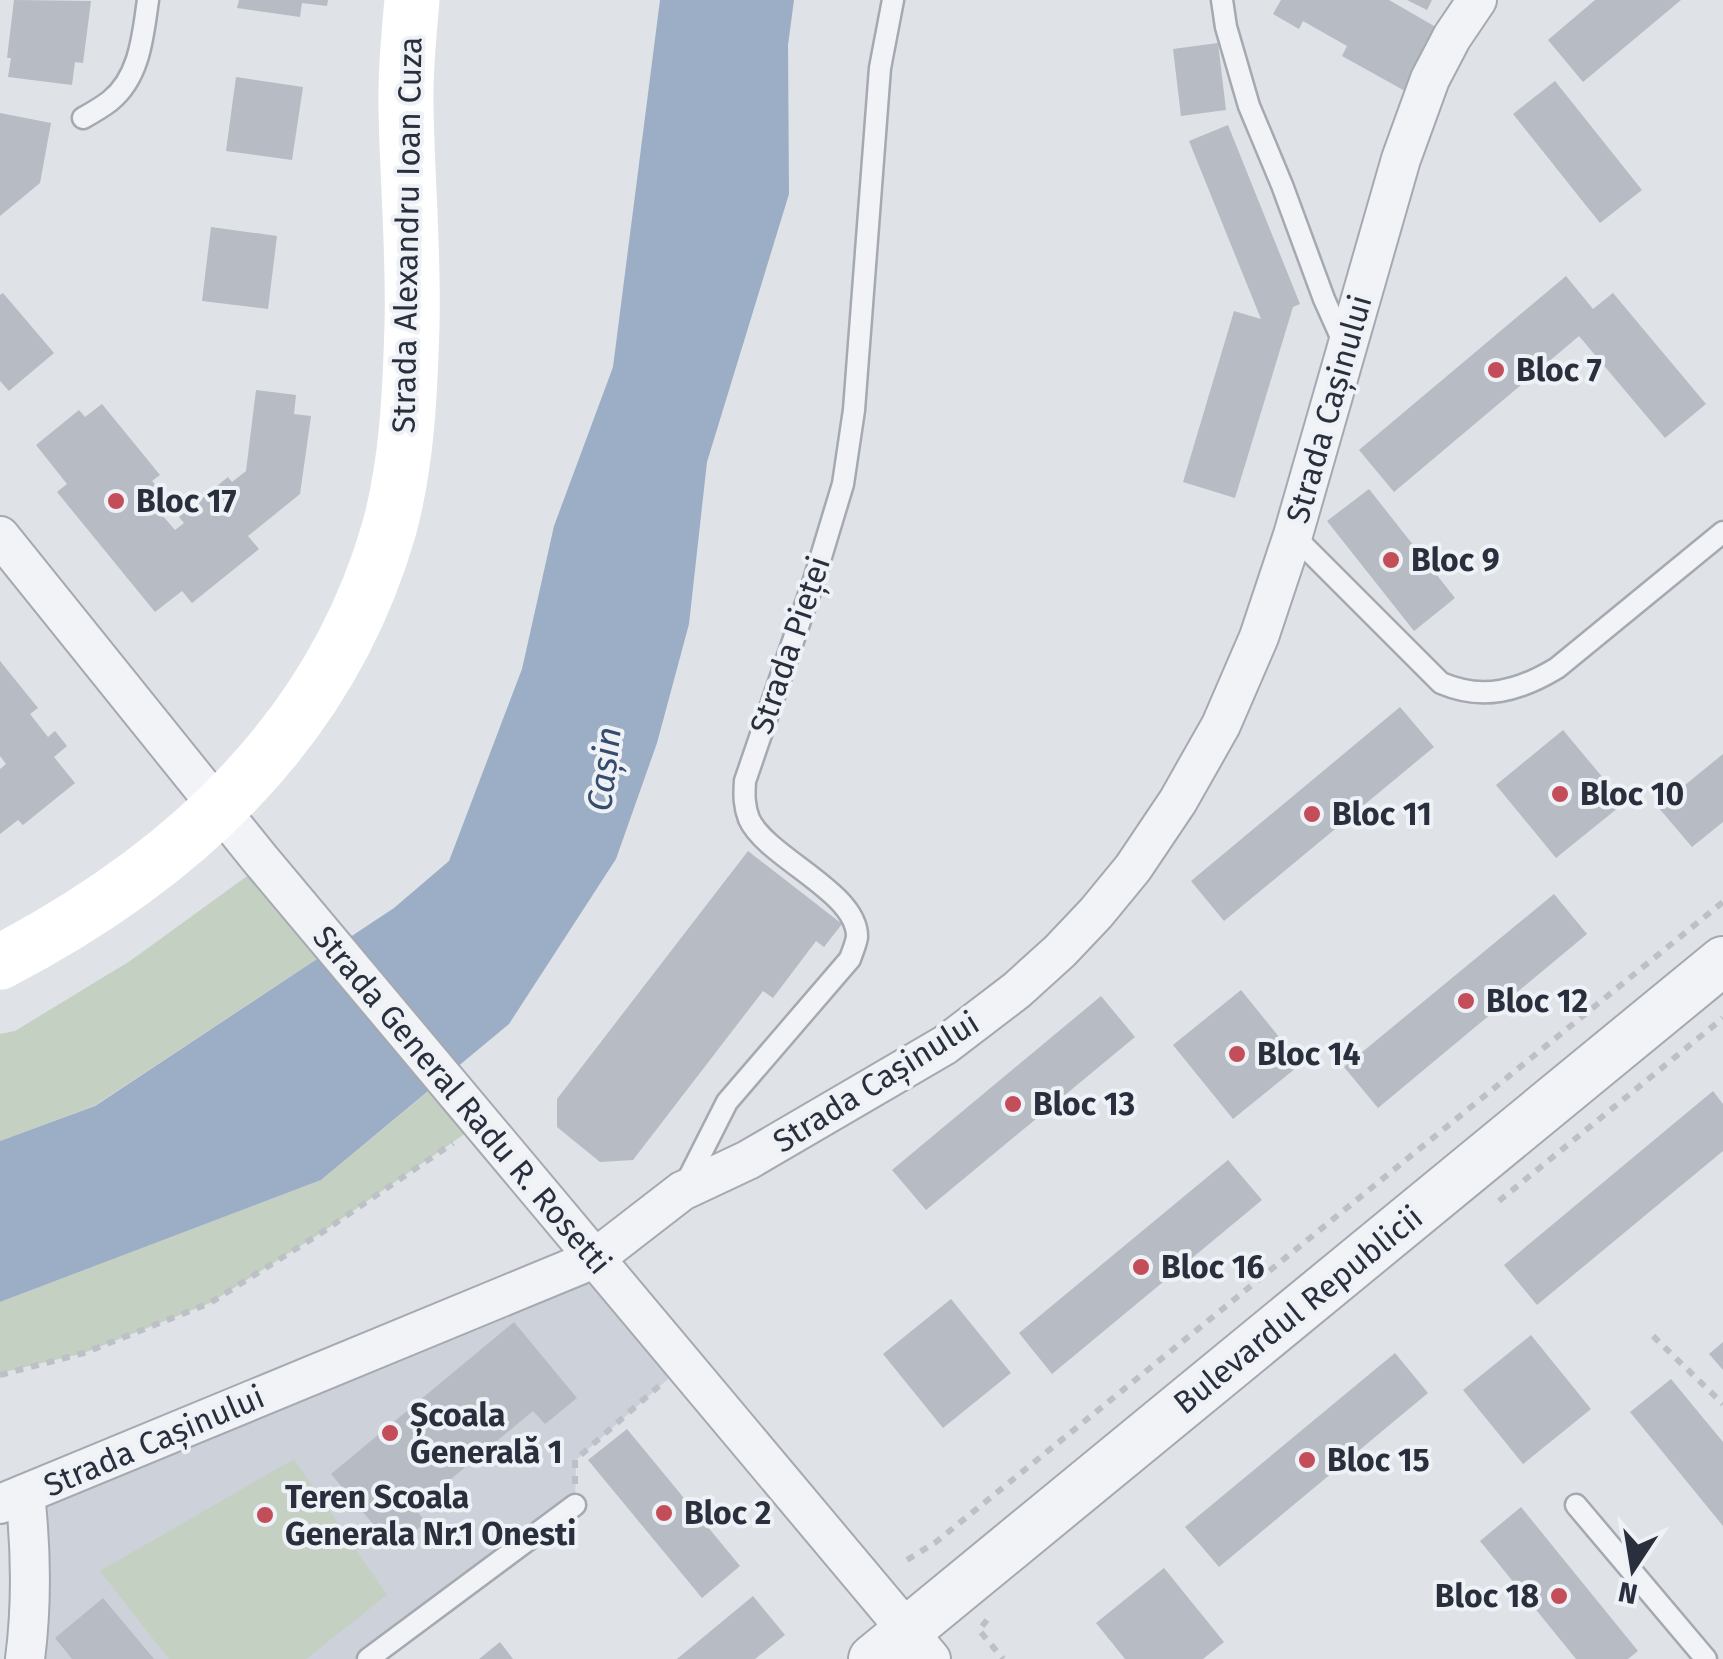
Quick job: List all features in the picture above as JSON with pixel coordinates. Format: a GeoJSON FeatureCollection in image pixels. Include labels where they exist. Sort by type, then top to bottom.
{"type":"FeatureCollection","features":[{"type":"Feature","properties":{"kind":"main road","name":"Strada Alexandru Ioan Cuza"},"geometry":{"type":"LineString","coordinates":[[0,962],[40,942],[134,880],[219,809],[256,772],[296,722],[334,662],[365,600],[389,529],[402,464],[412,325],[406,102],[412,0]]}},
{"type":"Feature","properties":{"kind":"street","name":"Strada Cașinului"},"geometry":{"type":"LineString","coordinates":[[12,1499],[594,1258],[682,1191],[748,1160],[945,1045],[1060,951],[1133,868],[1222,725],[1259,637],[1293,534],[1401,159],[1430,79],[1477,0]]}},
{"type":"Feature","properties":{"kind":"street","name":"Strada General Radu R. Rosetti"},"geometry":{"type":"LineString","coordinates":[[0,536],[219,809],[684,1365],[904,1650]]}},
{"type":"Feature","properties":{"kind":"street","name":"Bulevardul Republicii"},"geometry":{"type":"LineString","coordinates":[[904,1650],[1723,960]]}},
{"type":"Feature","properties":{"kind":"street"},"geometry":{"type":"LineString","coordinates":[[12,1499],[29,1549],[25,1659]]}},
{"type":"Feature","properties":{"kind":"lane"},"geometry":{"type":"LineString","coordinates":[[83,118],[108,102],[127,82],[143,37],[148,0]]}},
{"type":"Feature","properties":{"kind":"lane","name":"Strada Pieței"},"geometry":{"type":"LineString","coordinates":[[682,1191],[727,1102],[850,960],[856,937],[851,916],[832,894],[764,838],[751,823],[744,802],[745,781],[814,580],[842,484],[854,410],[880,68],[893,0]]}},
{"type":"Feature","properties":{"kind":"lane"},"geometry":{"type":"LineString","coordinates":[[1222,0],[1249,106],[1346,349]]}},
{"type":"Feature","properties":{"kind":"lane"},"geometry":{"type":"LineString","coordinates":[[1293,534],[1440,683],[1458,691],[1502,692],[1531,684],[1557,668],[1723,532]]}},
{"type":"Feature","properties":{"kind":"lane"},"geometry":{"type":"LineString","coordinates":[[368,1659],[575,1505]]}},
{"type":"Feature","properties":{"kind":"lane"},"geometry":{"type":"LineString","coordinates":[[1576,1505],[1706,1659]]}},
{"type":"Feature","properties":{"kind":"path"},"geometry":{"type":"LineString","coordinates":[[908,1560],[936,1542],[1723,902]]}},
{"type":"Feature","properties":{"kind":"path"},"geometry":{"type":"LineString","coordinates":[[0,1375],[84,1353],[210,1304],[481,1123]]}},
{"type":"Feature","properties":{"kind":"path"},"geometry":{"type":"LineString","coordinates":[[1653,1336],[1723,1404]]}},
{"type":"Feature","properties":{"kind":"path"},"geometry":{"type":"LineString","coordinates":[[575,1505],[576,1460],[684,1365]]}},
{"type":"Feature","properties":{"kind":"path"},"geometry":{"type":"LineString","coordinates":[[979,1630],[1003,1659]]}},
{"type":"Feature","properties":{"kind":"shaded area","name":"Școala Generală 1"},"geometry":{"type":"Polygon","coordinates":[[[593,1258],[684,1365],[576,1460],[575,1505],[368,1659],[25,1659],[25,1494],[593,1258]]]}},
{"type":"Feature","properties":{"kind":"green space"},"geometry":{"type":"Polygon","coordinates":[[[250,874],[317,959],[94,1106],[0,1141],[0,1034],[15,1031],[130,961],[250,874]]]}},
{"type":"Feature","properties":{"kind":"green space"},"geometry":{"type":"Polygon","coordinates":[[[429,1091],[466,1133],[321,1233],[210,1303],[84,1353],[0,1373],[0,1302],[321,1180],[429,1091]]]}},
{"type":"Feature","properties":{"kind":"green space","name":"Teren Scoala Generala Nr.1 Onesti"},"geometry":{"type":"Polygon","coordinates":[[[294,1459],[387,1595],[306,1659],[169,1659],[100,1571],[294,1459]]]}},
{"type":"Feature","properties":{"kind":"water","name":"Cașin"},"geometry":{"type":"Polygon","coordinates":[[[660,0],[794,0],[788,45],[789,194],[707,462],[689,624],[657,743],[616,859],[509,1024],[321,1180],[0,1302],[0,1141],[95,1106],[394,908],[449,861],[522,669],[554,526],[613,367],[660,0]]]}},
{"type":"Feature","properties":{"kind":"building"},"geometry":{"type":"Polygon","coordinates":[[[14,0],[91,1],[83,63],[75,62],[72,85],[8,77],[14,0]]]}},
{"type":"Feature","properties":{"kind":"building"},"geometry":{"type":"Polygon","coordinates":[[[239,0],[328,0],[327,6],[302,3],[300,17],[237,8],[239,0]]]}},
{"type":"Feature","properties":{"kind":"building"},"geometry":{"type":"Polygon","coordinates":[[[1281,0],[1389,0],[1441,30],[1405,91],[1342,56],[1347,46],[1303,21],[1299,29],[1273,14],[1281,0]]]}},
{"type":"Feature","properties":{"kind":"building"},"geometry":{"type":"Polygon","coordinates":[[[1407,0],[1432,0],[1427,10],[1407,0]]]}},
{"type":"Feature","properties":{"kind":"building"},"geometry":{"type":"Polygon","coordinates":[[[1595,0],[1681,0],[1583,82],[1548,40],[1595,0]]]}},
{"type":"Feature","properties":{"kind":"building"},"geometry":{"type":"Polygon","coordinates":[[[1218,43],[1226,110],[1181,116],[1173,49],[1218,43]]]}},
{"type":"Feature","properties":{"kind":"building"},"geometry":{"type":"Polygon","coordinates":[[[236,77],[303,87],[292,160],[226,151],[236,77]]]}},
{"type":"Feature","properties":{"kind":"building"},"geometry":{"type":"Polygon","coordinates":[[[1555,81],[1642,190],[1600,223],[1513,114],[1555,81]]]}},
{"type":"Feature","properties":{"kind":"building"},"geometry":{"type":"Polygon","coordinates":[[[0,113],[51,123],[40,183],[0,216],[0,113]]]}},
{"type":"Feature","properties":{"kind":"building"},"geometry":{"type":"Polygon","coordinates":[[[1228,125],[1300,304],[1293,307],[1235,498],[1183,482],[1234,311],[1261,319],[1189,141],[1228,125]]]}},
{"type":"Feature","properties":{"kind":"building"},"geometry":{"type":"Polygon","coordinates":[[[211,227],[277,236],[268,309],[202,301],[211,227]]]}},
{"type":"Feature","properties":{"kind":"building","name":"Bloc 7"},"geometry":{"type":"Polygon","coordinates":[[[1566,276],[1593,309],[1613,293],[1706,404],[1665,438],[1579,336],[1394,492],[1359,450],[1566,276]]]}},
{"type":"Feature","properties":{"kind":"building"},"geometry":{"type":"Polygon","coordinates":[[[3,293],[54,353],[9,391],[0,381],[3,293]]]}},
{"type":"Feature","properties":{"kind":"building","name":"Bloc 17"},"geometry":{"type":"Polygon","coordinates":[[[256,390],[296,395],[294,414],[311,416],[300,494],[248,536],[259,549],[192,603],[182,591],[155,612],[57,492],[67,484],[36,445],[79,410],[85,417],[102,404],[160,475],[152,481],[174,507],[163,516],[175,530],[184,523],[179,517],[228,477],[232,482],[246,471],[256,390]]]}},
{"type":"Feature","properties":{"kind":"building","name":"Bloc 9"},"geometry":{"type":"Polygon","coordinates":[[[1369,489],[1455,598],[1414,631],[1327,521],[1369,489]]]}},
{"type":"Feature","properties":{"kind":"building"},"geometry":{"type":"Polygon","coordinates":[[[0,661],[38,708],[30,714],[48,737],[55,731],[67,746],[54,757],[75,783],[23,825],[18,820],[0,834],[0,769],[6,764],[0,756],[0,661]]]}},
{"type":"Feature","properties":{"kind":"building","name":"Bloc 11"},"geometry":{"type":"Polygon","coordinates":[[[1400,707],[1434,747],[1224,921],[1191,881],[1400,707]]]}},
{"type":"Feature","properties":{"kind":"building","name":"Bloc 10"},"geometry":{"type":"Polygon","coordinates":[[[1563,730],[1624,803],[1556,858],[1496,785],[1563,730]]]}},
{"type":"Feature","properties":{"kind":"building"},"geometry":{"type":"Polygon","coordinates":[[[1723,754],[1723,822],[1692,847],[1658,807],[1723,754]]]}},
{"type":"Feature","properties":{"kind":"building"},"geometry":{"type":"Polygon","coordinates":[[[748,851],[842,924],[824,947],[816,941],[773,998],[763,991],[633,1160],[600,1162],[557,1127],[557,1099],[748,851]]]}},
{"type":"Feature","properties":{"kind":"building","name":"Bloc 12"},"geometry":{"type":"Polygon","coordinates":[[[1554,894],[1587,934],[1378,1108],[1344,1067],[1554,894]]]}},
{"type":"Feature","properties":{"kind":"building","name":"Bloc 14"},"geometry":{"type":"Polygon","coordinates":[[[1241,990],[1301,1064],[1233,1119],[1173,1045],[1241,990]]]}},
{"type":"Feature","properties":{"kind":"building","name":"Bloc 13"},"geometry":{"type":"Polygon","coordinates":[[[1101,996],[1135,1037],[926,1210],[892,1170],[1101,996]]]}},
{"type":"Feature","properties":{"kind":"building"},"geometry":{"type":"Polygon","coordinates":[[[1713,1091],[1723,1104],[1723,1151],[1537,1305],[1504,1265],[1713,1091]]]}},
{"type":"Feature","properties":{"kind":"building","name":"Bloc 16"},"geometry":{"type":"Polygon","coordinates":[[[1228,1160],[1262,1200],[1052,1374],[1019,1333],[1228,1160]]]}},
{"type":"Feature","properties":{"kind":"building"},"geometry":{"type":"Polygon","coordinates":[[[951,1299],[1011,1373],[943,1428],[883,1354],[951,1299]]]}},
{"type":"Feature","properties":{"kind":"building"},"geometry":{"type":"Polygon","coordinates":[[[514,1322],[577,1398],[545,1424],[533,1411],[415,1509],[426,1522],[394,1549],[331,1474],[514,1322]]]}},
{"type":"Feature","properties":{"kind":"building"},"geometry":{"type":"Polygon","coordinates":[[[1531,1335],[1591,1409],[1523,1464],[1463,1390],[1531,1335]]]}},
{"type":"Feature","properties":{"kind":"building"},"geometry":{"type":"Polygon","coordinates":[[[1723,1342],[1723,1370],[1709,1354],[1723,1342]]]}},
{"type":"Feature","properties":{"kind":"building","name":"Bloc 15"},"geometry":{"type":"Polygon","coordinates":[[[1395,1353],[1428,1393],[1219,1567],[1185,1527],[1395,1353]]]}},
{"type":"Feature","properties":{"kind":"building"},"geometry":{"type":"Polygon","coordinates":[[[1671,1379],[1723,1442],[1723,1526],[1630,1412],[1671,1379]]]}},
{"type":"Feature","properties":{"kind":"building","name":"Bloc 2"},"geometry":{"type":"Polygon","coordinates":[[[627,1429],[740,1566],[702,1598],[588,1460],[627,1429]]]}},
{"type":"Feature","properties":{"kind":"building","name":"Bloc 18"},"geometry":{"type":"Polygon","coordinates":[[[1521,1507],[1638,1651],[1628,1659],[1576,1659],[1480,1541],[1521,1507]]]}},
{"type":"Feature","properties":{"kind":"building"},"geometry":{"type":"Polygon","coordinates":[[[1164,1568],[1224,1642],[1203,1659],[1125,1659],[1096,1623],[1164,1568]]]}},
{"type":"Feature","properties":{"kind":"building"},"geometry":{"type":"Polygon","coordinates":[[[753,1596],[785,1635],[755,1659],[677,1659],[753,1596]]]}},
{"type":"Feature","properties":{"kind":"building"},"geometry":{"type":"Polygon","coordinates":[[[103,1598],[154,1659],[72,1659],[55,1638],[103,1598]]]}},
{"type":"Feature","properties":{"kind":"building"},"geometry":{"type":"Polygon","coordinates":[[[500,1642],[513,1659],[479,1659],[500,1642]]]}},
{"type":"Feature","properties":{"kind":"place","name":"Bloc 7"},"geometry":{"type":"Point","coordinates":[1496,370]}},
{"type":"Feature","properties":{"kind":"place","name":"Bloc 17"},"geometry":{"type":"Point","coordinates":[116,501]}},
{"type":"Feature","properties":{"kind":"place","name":"Bloc 9"},"geometry":{"type":"Point","coordinates":[1391,560]}},
{"type":"Feature","properties":{"kind":"place","name":"Bloc 10"},"geometry":{"type":"Point","coordinates":[1560,794]}},
{"type":"Feature","properties":{"kind":"place","name":"Bloc 11"},"geometry":{"type":"Point","coordinates":[1312,814]}},
{"type":"Feature","properties":{"kind":"place","name":"Bloc 12"},"geometry":{"type":"Point","coordinates":[1466,1001]}},
{"type":"Feature","properties":{"kind":"place","name":"Bloc 14"},"geometry":{"type":"Point","coordinates":[1237,1054]}},
{"type":"Feature","properties":{"kind":"place","name":"Bloc 13"},"geometry":{"type":"Point","coordinates":[1013,1104]}},
{"type":"Feature","properties":{"kind":"place","name":"Bloc 16"},"geometry":{"type":"Point","coordinates":[1141,1267]}},
{"type":"Feature","properties":{"kind":"place","name":"Școala Generală 1"},"geometry":{"type":"Point","coordinates":[390,1433]}},
{"type":"Feature","properties":{"kind":"place","name":"Bloc 15"},"geometry":{"type":"Point","coordinates":[1307,1460]}},
{"type":"Feature","properties":{"kind":"place","name":"Bloc 2"},"geometry":{"type":"Point","coordinates":[664,1513]}},
{"type":"Feature","properties":{"kind":"place","name":"Teren Scoala Generala Nr.1 Onesti"},"geometry":{"type":"Point","coordinates":[265,1515]}},
{"type":"Feature","properties":{"kind":"place","name":"Bloc 18"},"geometry":{"type":"Point","coordinates":[1559,1596]}}]}
